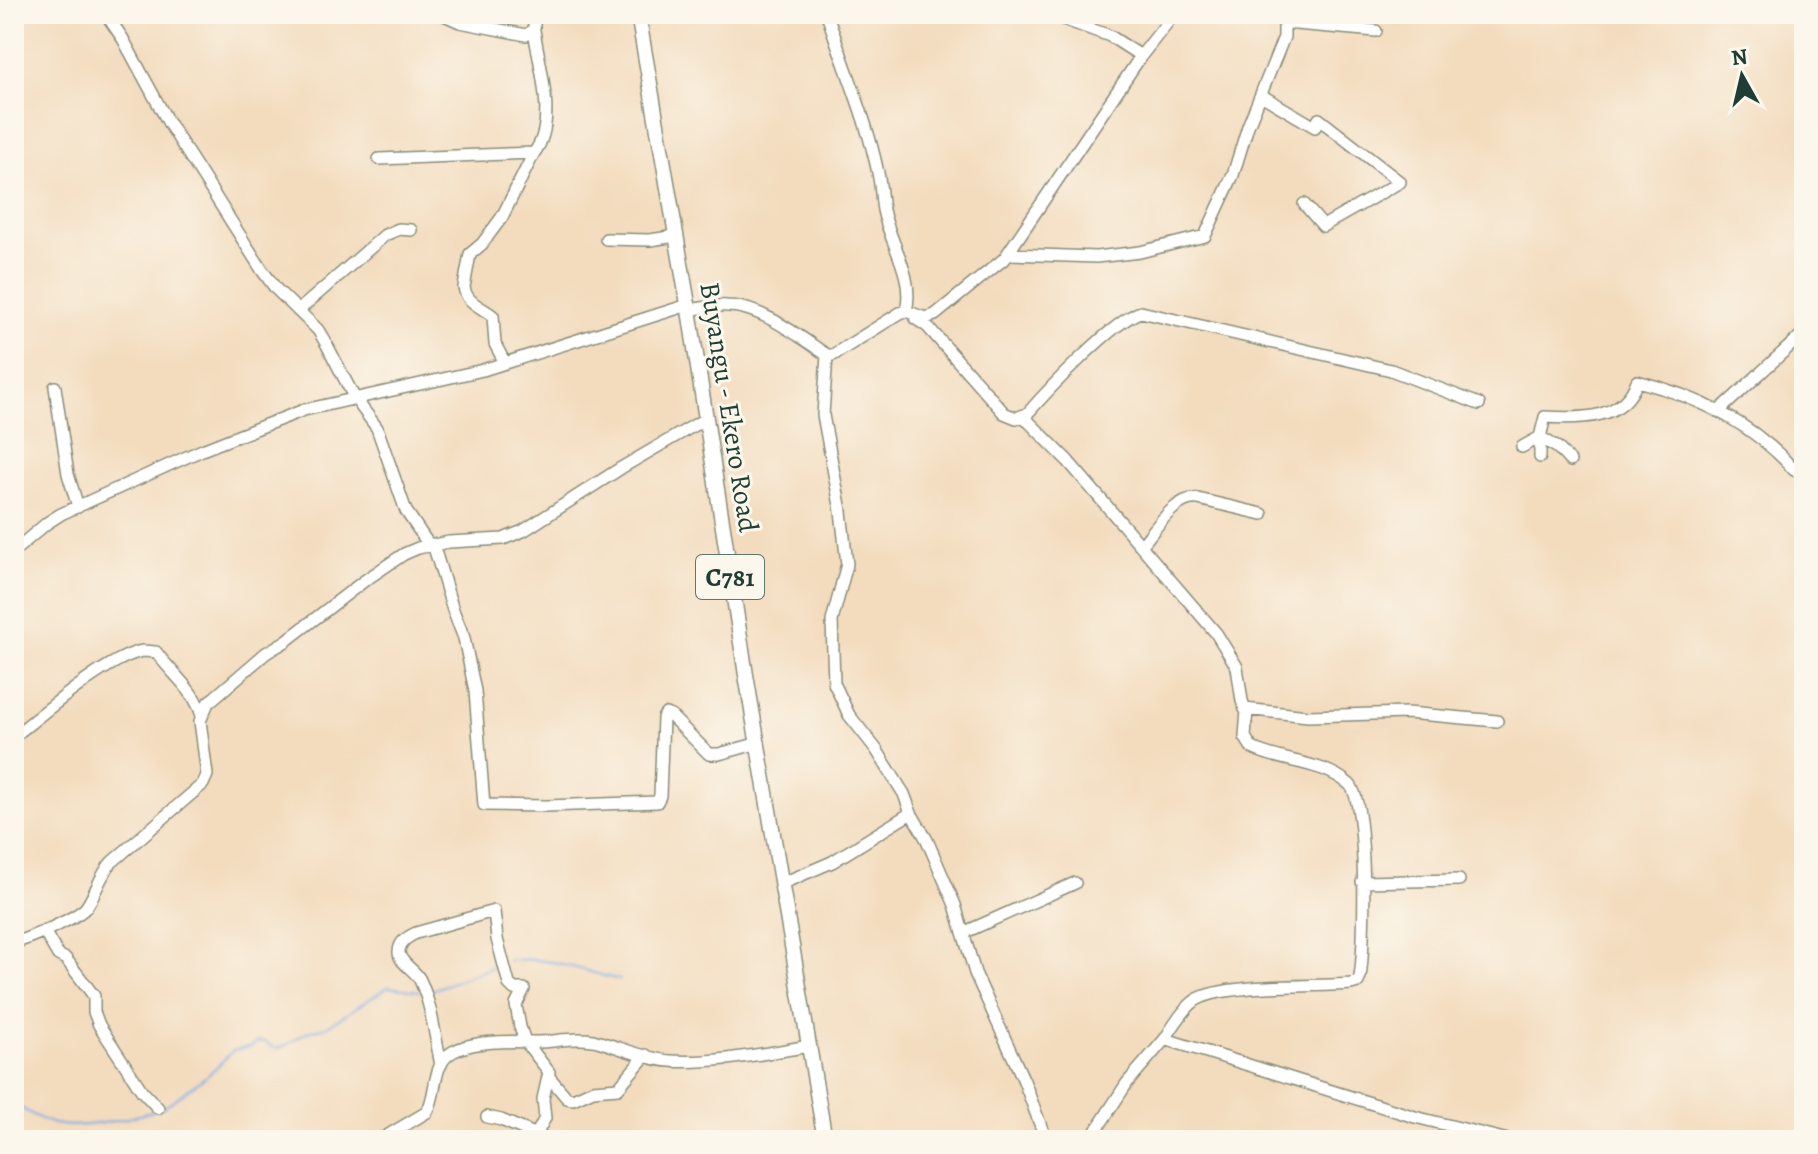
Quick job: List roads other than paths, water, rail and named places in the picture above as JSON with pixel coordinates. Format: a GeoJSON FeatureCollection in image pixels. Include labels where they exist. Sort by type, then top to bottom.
{"type":"FeatureCollection","features":[{"type":"Feature","properties":{"kind":"main road","name":"Buyangu - Ekero Road"},"geometry":{"type":"LineString","coordinates":[[638,14],[825,1140]]}},
{"type":"Feature","properties":{"kind":"street"},"geometry":{"type":"LineString","coordinates":[[106,14],[168,122],[243,240],[276,289],[318,330],[354,397],[377,428],[406,511],[431,545],[464,638],[481,741],[484,805],[655,803],[660,796],[663,718],[666,714],[709,754],[759,743]]}},
{"type":"Feature","properties":{"kind":"street"},"geometry":{"type":"LineString","coordinates":[[442,14],[460,22],[516,34],[526,35],[534,30]]}},
{"type":"Feature","properties":{"kind":"street"},"geometry":{"type":"LineString","coordinates":[[505,363],[495,344],[493,316],[473,303],[464,287],[470,254],[502,217],[545,130],[547,117],[534,14]]}},
{"type":"Feature","properties":{"kind":"street"},"geometry":{"type":"LineString","coordinates":[[827,14],[863,120],[878,172],[883,208],[904,268],[909,293],[906,311]]}},
{"type":"Feature","properties":{"kind":"street"},"geometry":{"type":"LineString","coordinates":[[1049,14],[1110,36],[1141,56]]}},
{"type":"Feature","properties":{"kind":"street"},"geometry":{"type":"LineString","coordinates":[[14,551],[47,523],[78,507],[227,440],[304,410],[505,363],[689,307],[742,308],[764,317],[827,355],[837,354],[906,311],[931,317],[1006,256],[1141,56],[1174,14]]}},
{"type":"Feature","properties":{"kind":"street"},"geometry":{"type":"LineString","coordinates":[[1006,256],[1096,257],[1140,252],[1205,236],[1233,175],[1284,37],[1282,18],[1376,31]]}},
{"type":"Feature","properties":{"kind":"street"},"geometry":{"type":"LineString","coordinates":[[1261,95],[1315,127],[1319,119],[1400,182],[1323,226],[1304,204]]}},
{"type":"Feature","properties":{"kind":"street"},"geometry":{"type":"LineString","coordinates":[[379,159],[534,153]]}},
{"type":"Feature","properties":{"kind":"street"},"geometry":{"type":"LineString","coordinates":[[298,311],[385,235],[399,229],[411,230]]}},
{"type":"Feature","properties":{"kind":"street"},"geometry":{"type":"LineString","coordinates":[[606,239],[650,240],[676,236]]}},
{"type":"Feature","properties":{"kind":"street"},"geometry":{"type":"LineString","coordinates":[[906,311],[928,327],[1004,413],[1016,418],[1024,417],[1105,337],[1131,315],[1141,312],[1391,370],[1479,404]]}},
{"type":"Feature","properties":{"kind":"street"},"geometry":{"type":"LineString","coordinates":[[1719,411],[1804,333]]}},
{"type":"Feature","properties":{"kind":"street"},"geometry":{"type":"LineString","coordinates":[[827,355],[823,415],[843,523],[847,564],[832,621],[834,683],[849,715],[876,749],[904,794],[927,840],[955,905],[975,973],[1024,1081],[1046,1140]]}},
{"type":"Feature","properties":{"kind":"street"},"geometry":{"type":"LineString","coordinates":[[1540,457],[1540,437],[1545,417],[1582,419],[1603,414],[1634,389],[1637,381],[1719,411],[1769,444],[1794,470]]}},
{"type":"Feature","properties":{"kind":"street"},"geometry":{"type":"LineString","coordinates":[[55,387],[68,474],[78,507]]}},
{"type":"Feature","properties":{"kind":"street"},"geometry":{"type":"LineString","coordinates":[[1024,417],[1068,461],[1194,606],[1229,652],[1237,667],[1242,701],[1247,710],[1245,737],[1252,748],[1322,769],[1348,782],[1353,788],[1361,815],[1362,967],[1358,982],[1230,991],[1204,996],[1191,1004],[1127,1083],[1090,1140]]}},
{"type":"Feature","properties":{"kind":"street"},"geometry":{"type":"LineString","coordinates":[[14,943],[85,909],[104,870],[206,779],[200,733],[202,716],[211,699],[266,653],[404,554],[431,545],[503,539],[523,531],[705,419]]}},
{"type":"Feature","properties":{"kind":"street"},"geometry":{"type":"LineString","coordinates":[[1522,447],[1540,437]]}},
{"type":"Feature","properties":{"kind":"street"},"geometry":{"type":"LineString","coordinates":[[1540,437],[1558,448],[1570,461]]}},
{"type":"Feature","properties":{"kind":"street"},"geometry":{"type":"LineString","coordinates":[[1141,546],[1176,507],[1191,498],[1262,514]]}},
{"type":"Feature","properties":{"kind":"street"},"geometry":{"type":"LineString","coordinates":[[17,734],[83,683],[121,660],[143,651],[156,652],[192,692],[202,716]]}},
{"type":"Feature","properties":{"kind":"street"},"geometry":{"type":"LineString","coordinates":[[1247,710],[1308,716],[1407,713],[1497,721]]}},
{"type":"Feature","properties":{"kind":"street"},"geometry":{"type":"LineString","coordinates":[[783,883],[832,862],[911,813]]}},
{"type":"Feature","properties":{"kind":"street"},"geometry":{"type":"LineString","coordinates":[[1362,882],[1459,880]]}},
{"type":"Feature","properties":{"kind":"street"},"geometry":{"type":"LineString","coordinates":[[963,933],[1075,883]]}},
{"type":"Feature","properties":{"kind":"street"},"geometry":{"type":"LineString","coordinates":[[441,1065],[423,986],[416,972],[402,962],[399,952],[406,938],[416,933],[494,911],[497,939],[509,984],[514,989],[524,989],[516,1005],[525,1041],[567,1098],[573,1099],[593,1090],[618,1088],[646,1055]]}},
{"type":"Feature","properties":{"kind":"street"},"geometry":{"type":"LineString","coordinates":[[44,931],[58,955],[66,959],[94,996],[94,1012],[99,1025],[142,1091],[158,1108]]}},
{"type":"Feature","properties":{"kind":"street"},"geometry":{"type":"LineString","coordinates":[[380,1140],[427,1112],[441,1065],[453,1052],[479,1044],[588,1039],[667,1061],[724,1059],[810,1046]]}},
{"type":"Feature","properties":{"kind":"street"},"geometry":{"type":"LineString","coordinates":[[1165,1039],[1415,1117],[1508,1140]]}},
{"type":"Feature","properties":{"kind":"street"},"geometry":{"type":"LineString","coordinates":[[536,1135],[545,1118],[543,1099],[550,1078]]}},
{"type":"Feature","properties":{"kind":"street"},"geometry":{"type":"LineString","coordinates":[[487,1117],[549,1140]]}},
{"type":"Feature","properties":{"kind":"waterway"},"geometry":{"type":"LineString","coordinates":[[508,961],[550,962],[620,980]]}},
{"type":"Feature","properties":{"kind":"waterway"},"geometry":{"type":"LineString","coordinates":[[429,991],[498,965]]}},
{"type":"Feature","properties":{"kind":"waterway"},"geometry":{"type":"LineString","coordinates":[[163,1108],[208,1075],[233,1051],[257,1042],[265,1042],[274,1048],[283,1047],[307,1032],[326,1027],[388,987],[419,991]]}},
{"type":"Feature","properties":{"kind":"waterway"},"geometry":{"type":"LineString","coordinates":[[14,1104],[54,1124],[77,1126],[154,1111]]}}]}
